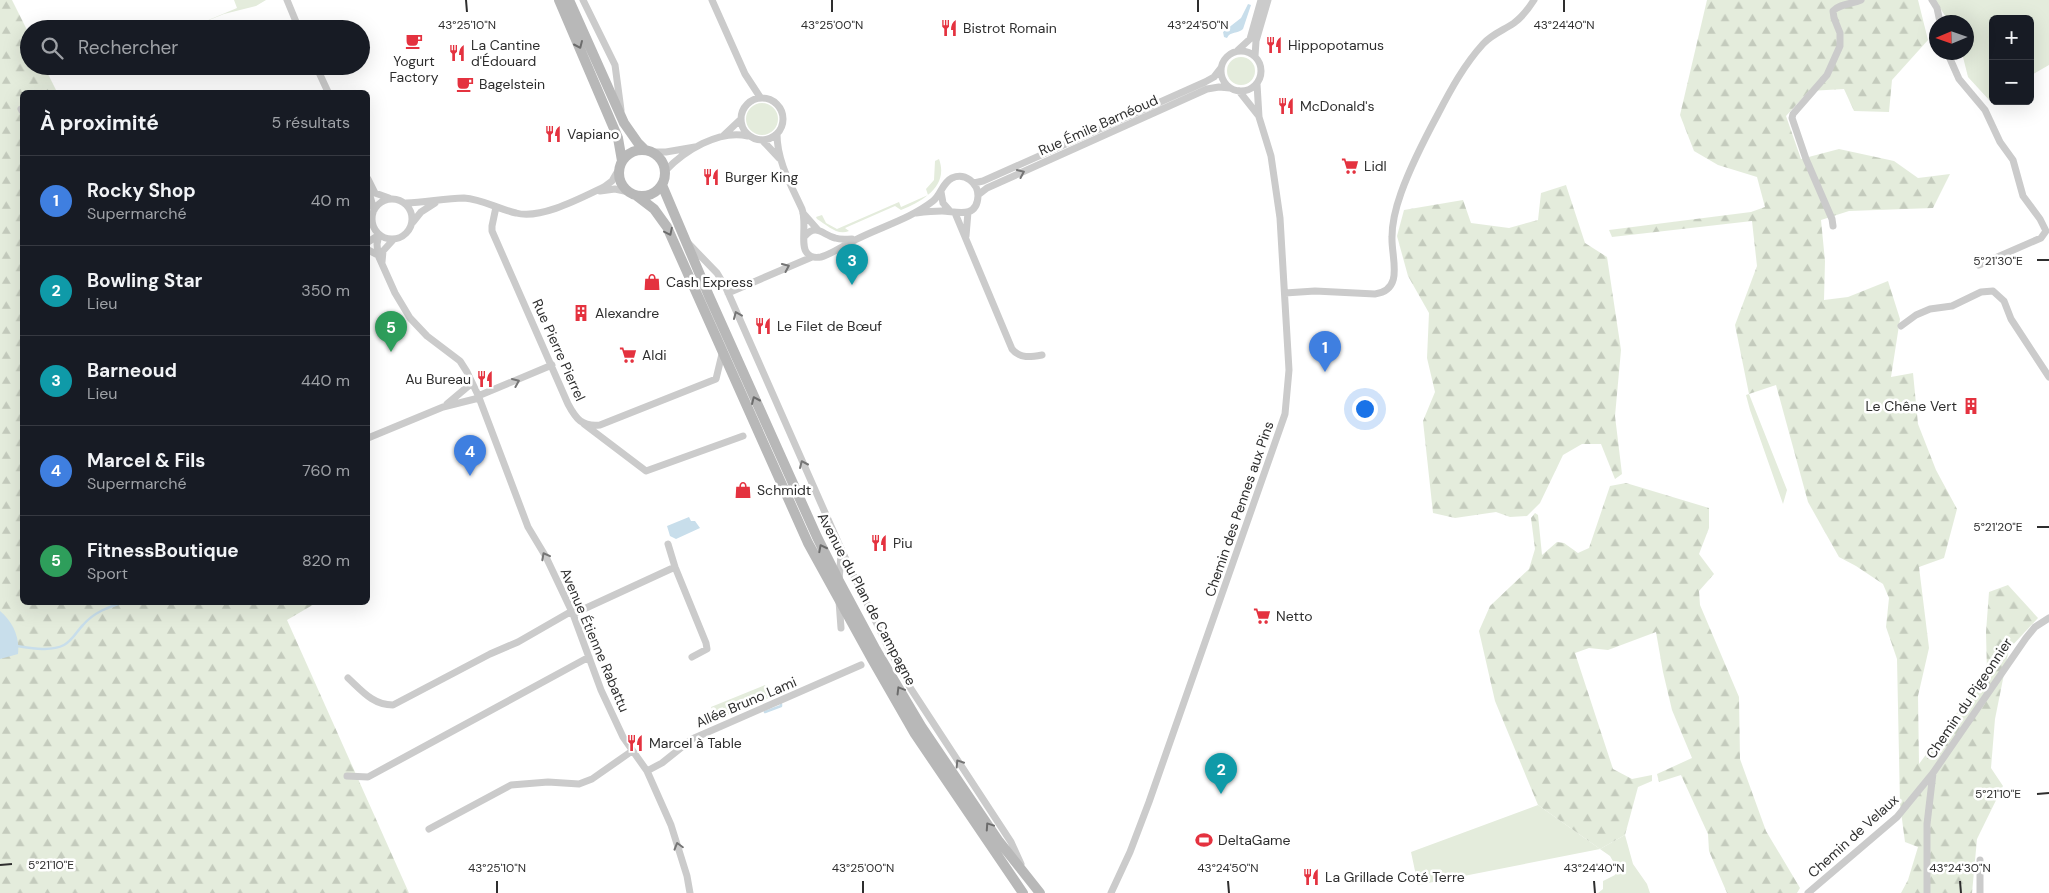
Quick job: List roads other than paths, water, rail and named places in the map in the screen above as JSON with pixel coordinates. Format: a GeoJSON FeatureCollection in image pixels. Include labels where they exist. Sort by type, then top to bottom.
{"type":"FeatureCollection","features":[{"type":"Feature","properties":{"kind":"main road"},"geometry":{"type":"LineString","coordinates":[[559,0],[618,138],[622,184],[633,194],[654,193],[662,185],[665,171],[661,160],[634,138],[622,118],[569,0]]}},
{"type":"Feature","properties":{"kind":"main road"},"geometry":{"type":"LineString","coordinates":[[621,165],[630,154],[648,151]]}},
{"type":"Feature","properties":{"kind":"main road","name":"Avenue du Plan de Campagne"},"geometry":{"type":"LineString","coordinates":[[662,185],[816,537],[839,581],[876,650],[921,726],[998,840],[1040,893]]}},
{"type":"Feature","properties":{"kind":"main road","name":"Avenue du Plan de Campagne"},"geometry":{"type":"LineString","coordinates":[[633,194],[654,209],[666,227],[804,536],[838,598],[915,734],[1023,893]]}},
{"type":"Feature","properties":{"kind":"street"},"geometry":{"type":"LineString","coordinates":[[283,0],[291,20]]}},
{"type":"Feature","properties":{"kind":"street"},"geometry":{"type":"LineString","coordinates":[[287,0],[295,20]]}},
{"type":"Feature","properties":{"kind":"street"},"geometry":{"type":"LineString","coordinates":[[583,0],[615,65],[622,118]]}},
{"type":"Feature","properties":{"kind":"street"},"geometry":{"type":"LineString","coordinates":[[712,0],[745,74],[760,97]]}},
{"type":"Feature","properties":{"kind":"street"},"geometry":{"type":"LineString","coordinates":[[1236,51],[1249,52],[1260,63],[1261,71],[1257,84],[1252,88],[1239,91],[1230,88],[1223,80],[1221,68],[1227,56],[1246,44],[1250,39],[1261,0]]}},
{"type":"Feature","properties":{"kind":"street"},"geometry":{"type":"LineString","coordinates":[[1255,56],[1256,41],[1268,0]]}},
{"type":"Feature","properties":{"kind":"street"},"geometry":{"type":"LineString","coordinates":[[1285,293],[1315,291],[1375,294],[1384,292],[1392,286],[1395,275],[1392,229],[1401,193],[1417,152],[1451,87],[1466,65],[1491,36],[1515,22],[1534,0]]}},
{"type":"Feature","properties":{"kind":"street"},"geometry":{"type":"LineString","coordinates":[[1833,226],[1832,219],[1806,159],[1792,118],[1793,114],[1827,75],[1840,46],[1840,33],[1833,11],[1839,7],[1861,0]]}},
{"type":"Feature","properties":{"kind":"street"},"geometry":{"type":"LineString","coordinates":[[1932,0],[1938,15]]}},
{"type":"Feature","properties":{"kind":"street"},"geometry":{"type":"LineString","coordinates":[[1951,60],[1959,79],[1985,110],[2000,142],[2013,160],[2023,196],[2045,226],[2046,231],[2041,238],[1979,265]]}},
{"type":"Feature","properties":{"kind":"street","name":"Rue Émile Barnéoud"},"geometry":{"type":"LineString","coordinates":[[825,255],[856,239],[916,213],[942,192],[947,182],[957,177],[967,178],[974,183],[983,181],[1206,82],[1214,77],[1221,68]]}},
{"type":"Feature","properties":{"kind":"street"},"geometry":{"type":"LineString","coordinates":[[745,74],[750,101]]}},
{"type":"Feature","properties":{"kind":"street"},"geometry":{"type":"LineString","coordinates":[[316,75],[322,90]]}},
{"type":"Feature","properties":{"kind":"street"},"geometry":{"type":"LineString","coordinates":[[320,75],[327,90]]}},
{"type":"Feature","properties":{"kind":"street","name":"Chemin des Pennes aux Pins"},"geometry":{"type":"LineString","coordinates":[[1111,893],[1126,861],[1149,802],[1282,428],[1285,414],[1289,384],[1285,293],[1276,188],[1267,141],[1259,117],[1257,84]]}},
{"type":"Feature","properties":{"kind":"street","name":"Rue Émile Barnéoud"},"geometry":{"type":"LineString","coordinates":[[916,213],[968,212],[975,206],[978,195],[987,188],[1206,89],[1230,88]]}},
{"type":"Feature","properties":{"kind":"street","name":"Chemin des Pennes aux Pins"},"geometry":{"type":"LineString","coordinates":[[1239,91],[1259,117]]}},
{"type":"Feature","properties":{"kind":"street"},"geometry":{"type":"LineString","coordinates":[[665,171],[675,161],[700,146],[723,136],[741,134],[762,140],[777,134],[783,122],[781,108],[772,100],[760,97],[750,101],[745,106],[741,119],[742,126],[750,136]]}},
{"type":"Feature","properties":{"kind":"street"},"geometry":{"type":"LineString","coordinates":[[723,136],[741,119]]}},
{"type":"Feature","properties":{"kind":"street"},"geometry":{"type":"LineString","coordinates":[[777,134],[781,160],[803,213],[805,236],[803,246],[812,257]]}},
{"type":"Feature","properties":{"kind":"street"},"geometry":{"type":"LineString","coordinates":[[762,140],[781,160]]}},
{"type":"Feature","properties":{"kind":"street"},"geometry":{"type":"LineString","coordinates":[[648,151],[666,152],[700,146]]}},
{"type":"Feature","properties":{"kind":"street"},"geometry":{"type":"LineString","coordinates":[[590,194],[610,183],[621,165]]}},
{"type":"Feature","properties":{"kind":"street"},"geometry":{"type":"LineString","coordinates":[[370,182],[376,193],[406,203],[412,212],[412,223]]}},
{"type":"Feature","properties":{"kind":"street"},"geometry":{"type":"LineString","coordinates":[[974,183],[978,195]]}},
{"type":"Feature","properties":{"kind":"street"},"geometry":{"type":"LineString","coordinates":[[406,203],[462,198],[474,199],[521,215],[536,214],[590,194],[611,189],[633,194]]}},
{"type":"Feature","properties":{"kind":"street"},"geometry":{"type":"LineString","coordinates":[[942,192],[943,203],[953,212],[966,239],[1012,349],[1022,357],[1042,355]]}},
{"type":"Feature","properties":{"kind":"street"},"geometry":{"type":"LineString","coordinates":[[370,196],[374,210],[370,227]]}},
{"type":"Feature","properties":{"kind":"street"},"geometry":{"type":"LineString","coordinates":[[374,210],[378,204],[390,198]]}},
{"type":"Feature","properties":{"kind":"street"},"geometry":{"type":"LineString","coordinates":[[382,262],[384,251],[394,240],[404,236],[421,212],[440,201]]}},
{"type":"Feature","properties":{"kind":"street","name":"Rue Pierre Pierrel"},"geometry":{"type":"LineString","coordinates":[[496,207],[492,231],[574,416],[646,472],[743,436]]}},
{"type":"Feature","properties":{"kind":"street"},"geometry":{"type":"LineString","coordinates":[[966,239],[968,212]]}},
{"type":"Feature","properties":{"kind":"street","name":"Rue Émile Barnéoud"},"geometry":{"type":"LineString","coordinates":[[803,213],[818,230],[828,236],[844,240],[856,239]]}},
{"type":"Feature","properties":{"kind":"street"},"geometry":{"type":"LineString","coordinates":[[372,223],[379,235],[394,240]]}},
{"type":"Feature","properties":{"kind":"street"},"geometry":{"type":"LineString","coordinates":[[805,236],[811,231],[818,230]]}},
{"type":"Feature","properties":{"kind":"street"},"geometry":{"type":"LineString","coordinates":[[370,241],[379,235]]}},
{"type":"Feature","properties":{"kind":"street"},"geometry":{"type":"LineString","coordinates":[[378,255],[376,246],[379,235]]}},
{"type":"Feature","properties":{"kind":"street"},"geometry":{"type":"LineString","coordinates":[[728,293],[812,257],[816,258],[825,255],[830,248],[828,236]]}},
{"type":"Feature","properties":{"kind":"street"},"geometry":{"type":"LineString","coordinates":[[684,238],[717,273],[728,293],[842,551],[911,689],[1011,842],[1028,879]]}},
{"type":"Feature","properties":{"kind":"street"},"geometry":{"type":"LineString","coordinates":[[370,251],[378,255]]}},
{"type":"Feature","properties":{"kind":"street","name":"Avenue Étienne Rabattu"},"geometry":{"type":"LineString","coordinates":[[378,255],[397,297],[414,323],[427,336],[460,361],[472,383],[528,526],[573,613],[604,698],[623,737],[647,771],[674,832],[690,893]]}},
{"type":"Feature","properties":{"kind":"street"},"geometry":{"type":"LineString","coordinates":[[1901,326],[1916,315],[1930,309],[1952,306],[1981,292],[1993,291],[2004,302],[2011,319],[2049,377]]}},
{"type":"Feature","properties":{"kind":"street"},"geometry":{"type":"LineString","coordinates":[[584,424],[600,425],[716,379],[722,354]]}},
{"type":"Feature","properties":{"kind":"street"},"geometry":{"type":"LineString","coordinates":[[370,437],[443,407],[478,396],[552,365]]}},
{"type":"Feature","properties":{"kind":"street"},"geometry":{"type":"LineString","coordinates":[[443,407],[472,383]]}},
{"type":"Feature","properties":{"kind":"street"},"geometry":{"type":"LineString","coordinates":[[668,544],[675,567],[706,644],[707,649],[704,652],[692,657]]}},
{"type":"Feature","properties":{"kind":"street"},"geometry":{"type":"LineString","coordinates":[[839,581],[842,551]]}},
{"type":"Feature","properties":{"kind":"street"},"geometry":{"type":"LineString","coordinates":[[348,678],[373,701],[383,705],[393,705],[573,613],[675,567]]}},
{"type":"Feature","properties":{"kind":"street"},"geometry":{"type":"LineString","coordinates":[[838,598],[841,628]]}},
{"type":"Feature","properties":{"kind":"street","name":"Chemin du Pigeonnier"},"geometry":{"type":"LineString","coordinates":[[1927,893],[1927,824],[1933,773],[2026,638],[2035,627],[2049,618]]}},
{"type":"Feature","properties":{"kind":"street"},"geometry":{"type":"LineString","coordinates":[[347,776],[368,777],[589,657]]}},
{"type":"Feature","properties":{"kind":"street","name":"Allée Bruno Lami"},"geometry":{"type":"LineString","coordinates":[[647,771],[662,763],[692,739],[861,665]]}},
{"type":"Feature","properties":{"kind":"street"},"geometry":{"type":"LineString","coordinates":[[429,829],[511,785],[548,782],[579,784],[592,779],[632,750]]}},
{"type":"Feature","properties":{"kind":"street","name":"Chemin de Velaux"},"geometry":{"type":"LineString","coordinates":[[1808,893],[1897,817],[1933,773]]}},
{"type":"Feature","properties":{"kind":"street"},"geometry":{"type":"LineString","coordinates":[[1980,860],[1980,893]]}},
{"type":"Feature","properties":{"kind":"water"},"geometry":{"type":"Polygon","coordinates":[[[1248,4],[1251,5],[1243,29],[1230,34],[1227,38],[1224,37],[1223,32],[1241,18],[1248,4]]]}},
{"type":"Feature","properties":{"kind":"water"},"geometry":{"type":"Polygon","coordinates":[[[689,517],[700,528],[676,539],[670,536],[667,526],[689,517]]]}},
{"type":"Feature","properties":{"kind":"water"},"geometry":{"type":"Polygon","coordinates":[[[0,611],[15,630],[18,654],[0,659],[0,611]]]}},
{"type":"Feature","properties":{"kind":"waterway"},"geometry":{"type":"LineString","coordinates":[[17,646],[47,649],[64,645],[97,613],[116,605]]}},
{"type":"Feature","properties":{"kind":"waterway"},"geometry":{"type":"LineString","coordinates":[[765,712],[781,706],[781,704]]}},
{"type":"Feature","properties":{"kind":"place","name":"Bistrot Romain"},"geometry":{"type":"Point","coordinates":[949,28]}},
{"type":"Feature","properties":{"kind":"place","name":"Yogurt Factory"},"geometry":{"type":"Point","coordinates":[414,41]}},
{"type":"Feature","properties":{"kind":"place","name":"Hippopotamus"},"geometry":{"type":"Point","coordinates":[1274,45]}},
{"type":"Feature","properties":{"kind":"place","name":"La Cantine d'Édouard"},"geometry":{"type":"Point","coordinates":[457,53]}},
{"type":"Feature","properties":{"kind":"place","name":"Bagelstein"},"geometry":{"type":"Point","coordinates":[465,84]}},
{"type":"Feature","properties":{"kind":"place","name":"McDonald's"},"geometry":{"type":"Point","coordinates":[1286,106]}},
{"type":"Feature","properties":{"kind":"place","name":"Vapiano"},"geometry":{"type":"Point","coordinates":[553,134]}},
{"type":"Feature","properties":{"kind":"place","name":"Lidl"},"geometry":{"type":"Point","coordinates":[1350,166]}},
{"type":"Feature","properties":{"kind":"place","name":"Burger King"},"geometry":{"type":"Point","coordinates":[711,177]}},
{"type":"Feature","properties":{"kind":"place","name":"Cash Express"},"geometry":{"type":"Point","coordinates":[652,282]}},
{"type":"Feature","properties":{"kind":"place","name":"Barneoud"},"geometry":{"type":"Point","coordinates":[852,285]}},
{"type":"Feature","properties":{"kind":"place","name":"Alexandre"},"geometry":{"type":"Point","coordinates":[581,313]}},
{"type":"Feature","properties":{"kind":"place","name":"Le Filet de Bœuf"},"geometry":{"type":"Point","coordinates":[763,326]}},
{"type":"Feature","properties":{"kind":"place","name":"FitnessBoutique"},"geometry":{"type":"Point","coordinates":[391,352]}},
{"type":"Feature","properties":{"kind":"place","name":"Aldi"},"geometry":{"type":"Point","coordinates":[628,355]}},
{"type":"Feature","properties":{"kind":"place","name":"Rocky Shop"},"geometry":{"type":"Point","coordinates":[1325,372]}},
{"type":"Feature","properties":{"kind":"place","name":"Au Bureau"},"geometry":{"type":"Point","coordinates":[485,379]}},
{"type":"Feature","properties":{"kind":"place","name":"Le Chêne Vert"},"geometry":{"type":"Point","coordinates":[1971,406]}},
{"type":"Feature","properties":{"kind":"place","name":"Marcel & Fils"},"geometry":{"type":"Point","coordinates":[470,476]}},
{"type":"Feature","properties":{"kind":"place","name":"Schmidt"},"geometry":{"type":"Point","coordinates":[743,490]}},
{"type":"Feature","properties":{"kind":"place","name":"Piu"},"geometry":{"type":"Point","coordinates":[879,543]}},
{"type":"Feature","properties":{"kind":"place","name":"Netto"},"geometry":{"type":"Point","coordinates":[1262,616]}},
{"type":"Feature","properties":{"kind":"place","name":"Marcel à Table"},"geometry":{"type":"Point","coordinates":[635,743]}},
{"type":"Feature","properties":{"kind":"place","name":"Bowling Star"},"geometry":{"type":"Point","coordinates":[1221,794]}},
{"type":"Feature","properties":{"kind":"place","name":"DeltaGame"},"geometry":{"type":"Point","coordinates":[1204,840]}},
{"type":"Feature","properties":{"kind":"place","name":"La Grillade Coté Terre"},"geometry":{"type":"Point","coordinates":[1311,877]}}]}
